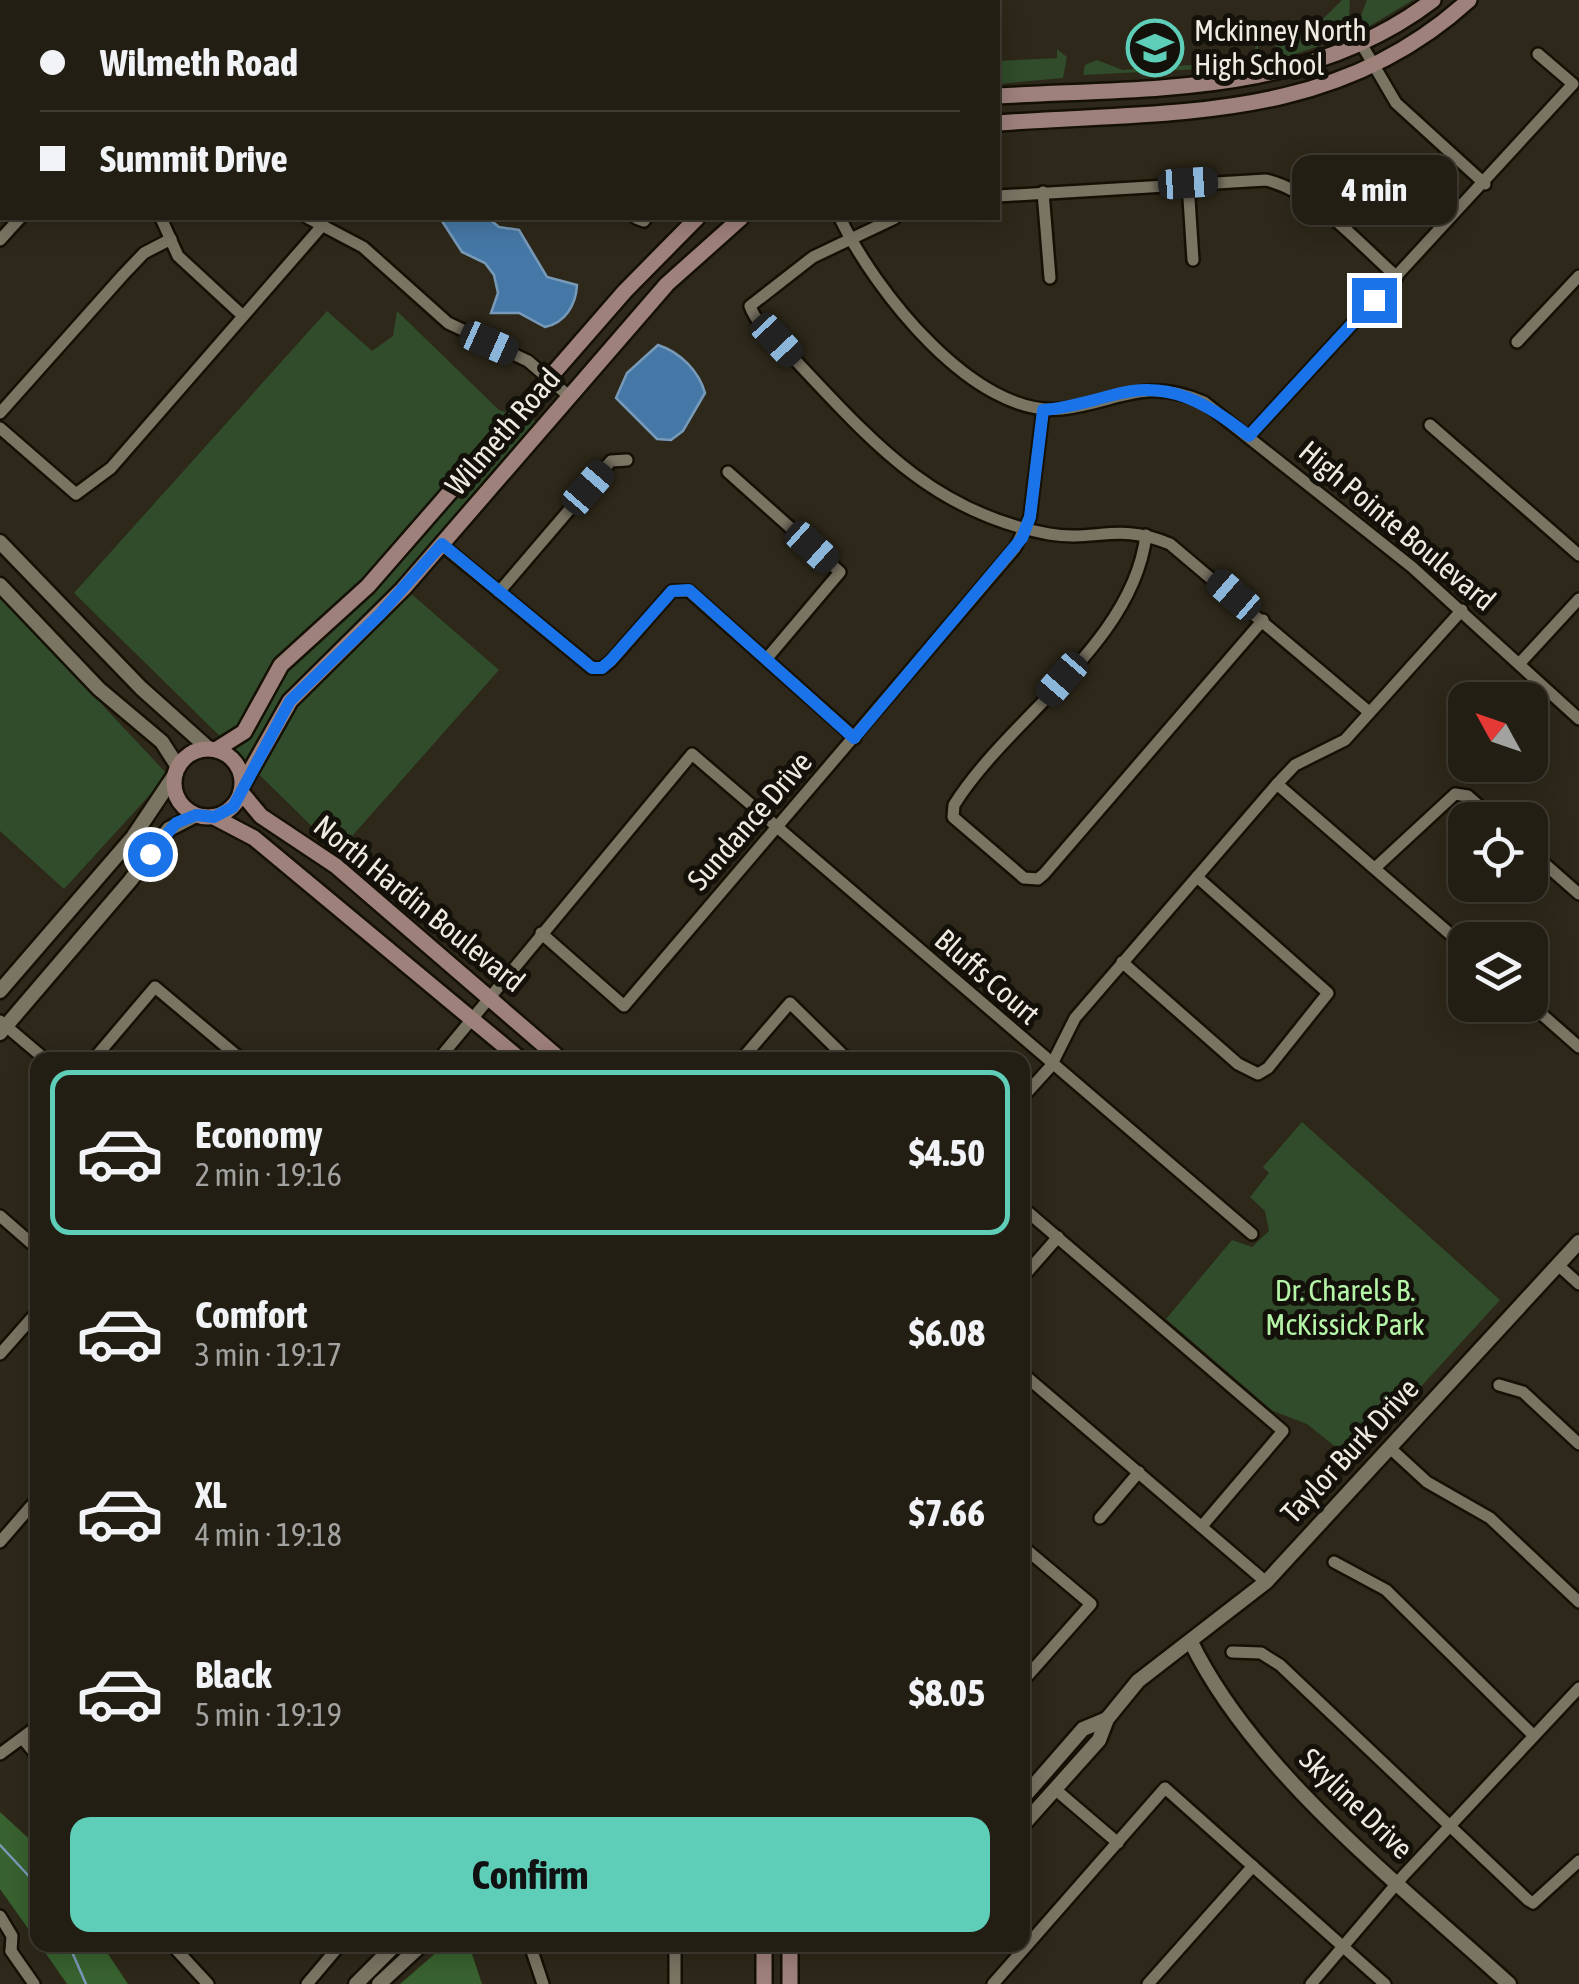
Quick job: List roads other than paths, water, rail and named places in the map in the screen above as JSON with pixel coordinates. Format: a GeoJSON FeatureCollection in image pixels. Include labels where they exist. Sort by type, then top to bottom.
{"type":"FeatureCollection","features":[{"type":"Feature","properties":{"kind":"main road"},"geometry":{"type":"LineString","coordinates":[[1000,96],[1252,80],[1318,63],[1362,45],[1433,0]]}},
{"type":"Feature","properties":{"kind":"main road"},"geometry":{"type":"LineString","coordinates":[[1000,123],[1247,107],[1372,66],[1423,37],[1469,0]]}},
{"type":"Feature","properties":{"kind":"main road"},"geometry":{"type":"LineString","coordinates":[[1075,92],[1076,118]]}},
{"type":"Feature","properties":{"kind":"main road","name":"Wilmeth Road"},"geometry":{"type":"LineString","coordinates":[[213,749],[244,732],[281,665],[368,586],[656,256],[695,220]]}},
{"type":"Feature","properties":{"kind":"main road","name":"Wilmeth Road"},"geometry":{"type":"LineString","coordinates":[[242,788],[290,701],[380,614],[683,267],[739,220]]}},
{"type":"Feature","properties":{"kind":"main road"},"geometry":{"type":"LineString","coordinates":[[213,749],[235,761],[242,788],[233,807],[214,817],[196,815],[178,798],[177,770],[190,754],[213,749]]}},
{"type":"Feature","properties":{"kind":"main road","name":"North Hardin Boulevard"},"geometry":{"type":"LineString","coordinates":[[242,788],[260,816],[312,848],[360,886],[552,1052]]}},
{"type":"Feature","properties":{"kind":"main road","name":"North Hardin Boulevard"},"geometry":{"type":"LineString","coordinates":[[214,817],[254,838],[512,1052]]}},
{"type":"Feature","properties":{"kind":"main road"},"geometry":{"type":"LineString","coordinates":[[340,910],[360,886]]}},
{"type":"Feature","properties":{"kind":"main road"},"geometry":{"type":"LineString","coordinates":[[764,1952],[764,1984]]}},
{"type":"Feature","properties":{"kind":"main road"},"geometry":{"type":"LineString","coordinates":[[790,1952],[790,1984]]}},
{"type":"Feature","properties":{"kind":"street"},"geometry":{"type":"LineString","coordinates":[[1362,45],[1396,103],[1485,184]]}},
{"type":"Feature","properties":{"kind":"street"},"geometry":{"type":"LineString","coordinates":[[1249,436],[1573,84],[1538,54]]}},
{"type":"Feature","properties":{"kind":"street"},"geometry":{"type":"LineString","coordinates":[[1000,196],[1256,179],[1290,189],[1397,277]]}},
{"type":"Feature","properties":{"kind":"street"},"geometry":{"type":"LineString","coordinates":[[1188,183],[1192,260]]}},
{"type":"Feature","properties":{"kind":"street"},"geometry":{"type":"LineString","coordinates":[[1043,192],[1050,278]]}},
{"type":"Feature","properties":{"kind":"street"},"geometry":{"type":"LineString","coordinates":[[0,240],[18,220]]}},
{"type":"Feature","properties":{"kind":"street"},"geometry":{"type":"LineString","coordinates":[[163,220],[196,278],[243,316]]}},
{"type":"Feature","properties":{"kind":"street"},"geometry":{"type":"LineString","coordinates":[[312,220],[363,247],[448,323],[521,357],[570,397]]}},
{"type":"Feature","properties":{"kind":"street","name":"High Pointe Boulevard"},"geometry":{"type":"LineString","coordinates":[[841,220],[877,282],[972,381],[997,397],[1043,410],[1136,390],[1166,390],[1204,402],[1462,610],[1579,719]]}},
{"type":"Feature","properties":{"kind":"street"},"geometry":{"type":"LineString","coordinates":[[890,220],[794,270],[750,306],[879,450],[922,485],[1026,528],[1057,535],[1120,530],[1146,535],[1186,555],[1369,712]]}},
{"type":"Feature","properties":{"kind":"street"},"geometry":{"type":"LineString","coordinates":[[0,428],[76,494],[111,468],[322,226]]}},
{"type":"Feature","properties":{"kind":"street"},"geometry":{"type":"LineString","coordinates":[[0,413],[123,275],[144,254],[171,239]]}},
{"type":"Feature","properties":{"kind":"street"},"geometry":{"type":"LineString","coordinates":[[1517,342],[1579,276]]}},
{"type":"Feature","properties":{"kind":"street","name":"Sundance Drive"},"geometry":{"type":"LineString","coordinates":[[541,933],[624,1006],[1006,560],[1026,528],[1043,410]]}},
{"type":"Feature","properties":{"kind":"street"},"geometry":{"type":"LineString","coordinates":[[1430,425],[1579,555]]}},
{"type":"Feature","properties":{"kind":"street"},"geometry":{"type":"LineString","coordinates":[[499,592],[611,462],[627,460]]}},
{"type":"Feature","properties":{"kind":"street"},"geometry":{"type":"LineString","coordinates":[[728,472],[840,572],[768,658]]}},
{"type":"Feature","properties":{"kind":"street"},"geometry":{"type":"LineString","coordinates":[[1146,535],[1138,570],[1119,610],[952,811],[953,817],[1024,878],[1038,878],[1263,620]]}},
{"type":"Feature","properties":{"kind":"street"},"geometry":{"type":"LineString","coordinates":[[0,542],[162,709],[213,749]]}},
{"type":"Feature","properties":{"kind":"street"},"geometry":{"type":"LineString","coordinates":[[442,544],[592,668],[602,668],[672,591],[681,588],[768,658],[854,738]]}},
{"type":"Feature","properties":{"kind":"street"},"geometry":{"type":"LineString","coordinates":[[0,586],[99,689],[162,742],[177,770],[134,837],[0,990]]}},
{"type":"Feature","properties":{"kind":"street"},"geometry":{"type":"LineString","coordinates":[[1519,664],[1579,599]]}},
{"type":"Feature","properties":{"kind":"street"},"geometry":{"type":"LineString","coordinates":[[1030,1089],[1051,1066],[1076,1018],[1296,764],[1345,740],[1462,610]]}},
{"type":"Feature","properties":{"kind":"street","name":"Bluffs Court"},"geometry":{"type":"LineString","coordinates":[[541,933],[692,754],[1051,1066],[1252,1234]]}},
{"type":"Feature","properties":{"kind":"street"},"geometry":{"type":"LineString","coordinates":[[1278,784],[1448,932]]}},
{"type":"Feature","properties":{"kind":"street"},"geometry":{"type":"LineString","coordinates":[[1375,868],[1454,794],[1468,796],[1475,802]]}},
{"type":"Feature","properties":{"kind":"street"},"geometry":{"type":"LineString","coordinates":[[35,1052],[2,1027],[130,881],[169,828],[196,815]]}},
{"type":"Feature","properties":{"kind":"street"},"geometry":{"type":"LineString","coordinates":[[1548,867],[1579,894]]}},
{"type":"Feature","properties":{"kind":"street"},"geometry":{"type":"LineString","coordinates":[[1122,962],[1253,1074],[1268,1068],[1328,993],[1197,877]]}},
{"type":"Feature","properties":{"kind":"street"},"geometry":{"type":"LineString","coordinates":[[444,1052],[541,933]]}},
{"type":"Feature","properties":{"kind":"street"},"geometry":{"type":"LineString","coordinates":[[100,1052],[155,987],[232,1052]]}},
{"type":"Feature","properties":{"kind":"street"},"geometry":{"type":"LineString","coordinates":[[748,1052],[790,1003],[840,1052]]}},
{"type":"Feature","properties":{"kind":"street"},"geometry":{"type":"LineString","coordinates":[[1548,1020],[1579,1047]]}},
{"type":"Feature","properties":{"kind":"street"},"geometry":{"type":"LineString","coordinates":[[1030,1214],[1283,1431],[1202,1526]]}},
{"type":"Feature","properties":{"kind":"street"},"geometry":{"type":"LineString","coordinates":[[0,1216],[30,1241]]}},
{"type":"Feature","properties":{"kind":"street"},"geometry":{"type":"LineString","coordinates":[[1030,1269],[1058,1237]]}},
{"type":"Feature","properties":{"kind":"street","name":"Taylor Burk Drive"},"geometry":{"type":"LineString","coordinates":[[1107,1719],[1150,1670],[1266,1582],[1579,1242]]}},
{"type":"Feature","properties":{"kind":"street"},"geometry":{"type":"LineString","coordinates":[[1558,1265],[1579,1284]]}},
{"type":"Feature","properties":{"kind":"street"},"geometry":{"type":"LineString","coordinates":[[0,1354],[30,1320]]}},
{"type":"Feature","properties":{"kind":"street"},"geometry":{"type":"LineString","coordinates":[[1030,1380],[1266,1582]]}},
{"type":"Feature","properties":{"kind":"street"},"geometry":{"type":"LineString","coordinates":[[1499,1385],[1523,1392],[1579,1444]]}},
{"type":"Feature","properties":{"kind":"street"},"geometry":{"type":"LineString","coordinates":[[1390,1448],[1427,1482],[1490,1518],[1579,1602]]}},
{"type":"Feature","properties":{"kind":"street"},"geometry":{"type":"LineString","coordinates":[[1100,1518],[1139,1472]]}},
{"type":"Feature","properties":{"kind":"street"},"geometry":{"type":"LineString","coordinates":[[0,1542],[30,1507]]}},
{"type":"Feature","properties":{"kind":"street"},"geometry":{"type":"LineString","coordinates":[[1030,1553],[1091,1604],[1030,1673]]}},
{"type":"Feature","properties":{"kind":"street"},"geometry":{"type":"LineString","coordinates":[[1334,1562],[1386,1590],[1534,1736]]}},
{"type":"Feature","properties":{"kind":"street","name":"Skyline Drive"},"geometry":{"type":"LineString","coordinates":[[1191,1642],[1221,1696],[1268,1757],[1509,1984]]}},
{"type":"Feature","properties":{"kind":"street"},"geometry":{"type":"LineString","coordinates":[[1232,1652],[1255,1651],[1280,1665],[1533,1903],[1543,1899],[1579,1861]]}},
{"type":"Feature","properties":{"kind":"street"},"geometry":{"type":"LineString","coordinates":[[1312,1984],[1399,1882],[1579,1688]]}},
{"type":"Feature","properties":{"kind":"street"},"geometry":{"type":"LineString","coordinates":[[1030,1818],[1099,1740],[1107,1719]]}},
{"type":"Feature","properties":{"kind":"street"},"geometry":{"type":"LineString","coordinates":[[1030,1790],[1084,1729],[1107,1719]]}},
{"type":"Feature","properties":{"kind":"street"},"geometry":{"type":"LineString","coordinates":[[0,1754],[30,1733]]}},
{"type":"Feature","properties":{"kind":"street"},"geometry":{"type":"LineString","coordinates":[[23,1739],[30,1747]]}},
{"type":"Feature","properties":{"kind":"street"},"geometry":{"type":"LineString","coordinates":[[1030,1942],[1165,1788],[1386,1984]]}},
{"type":"Feature","properties":{"kind":"street"},"geometry":{"type":"LineString","coordinates":[[1056,1790],[1118,1843]]}},
{"type":"Feature","properties":{"kind":"street"},"geometry":{"type":"LineString","coordinates":[[1148,1984],[1253,1866]]}},
{"type":"Feature","properties":{"kind":"street"},"geometry":{"type":"LineString","coordinates":[[0,1916],[12,1936],[6,1954],[34,1984]]}},
{"type":"Feature","properties":{"kind":"street"},"geometry":{"type":"LineString","coordinates":[[178,1952],[208,1984]]}},
{"type":"Feature","properties":{"kind":"street"},"geometry":{"type":"LineString","coordinates":[[306,1984],[334,1952]]}},
{"type":"Feature","properties":{"kind":"street"},"geometry":{"type":"LineString","coordinates":[[356,1984],[387,1952]]}},
{"type":"Feature","properties":{"kind":"street"},"geometry":{"type":"LineString","coordinates":[[378,1984],[413,1952]]}},
{"type":"Feature","properties":{"kind":"street"},"geometry":{"type":"LineString","coordinates":[[532,1952],[543,1984]]}},
{"type":"Feature","properties":{"kind":"street"},"geometry":{"type":"LineString","coordinates":[[675,1952],[675,1984]]}},
{"type":"Feature","properties":{"kind":"street"},"geometry":{"type":"LineString","coordinates":[[993,1984],[1021,1952]]}},
{"type":"Feature","properties":{"kind":"water"},"geometry":{"type":"Polygon","coordinates":[[[441,220],[490,220],[499,227],[519,230],[547,277],[577,285],[568,312],[545,327],[519,313],[491,313],[498,293],[494,275],[485,263],[462,252],[441,220]]]}},
{"type":"Feature","properties":{"kind":"water"},"geometry":{"type":"Polygon","coordinates":[[[658,345],[688,363],[705,393],[683,431],[671,440],[657,439],[616,398],[627,373],[658,345]]]}},
{"type":"Feature","properties":{"kind":"waterway"},"geometry":{"type":"LineString","coordinates":[[0,1845],[30,1877]]}},
{"type":"Feature","properties":{"kind":"waterway"},"geometry":{"type":"LineString","coordinates":[[72,1952],[86,1984]]}},
{"type":"Feature","properties":{"kind":"place","name":"Mckinney North High School"},"geometry":{"type":"Point","coordinates":[1155,48]}},
{"type":"Feature","properties":{"kind":"park label","name":"Dr. Charels B. McKissick Park"},"geometry":{"type":"Point","coordinates":[1345,1308]}}]}
